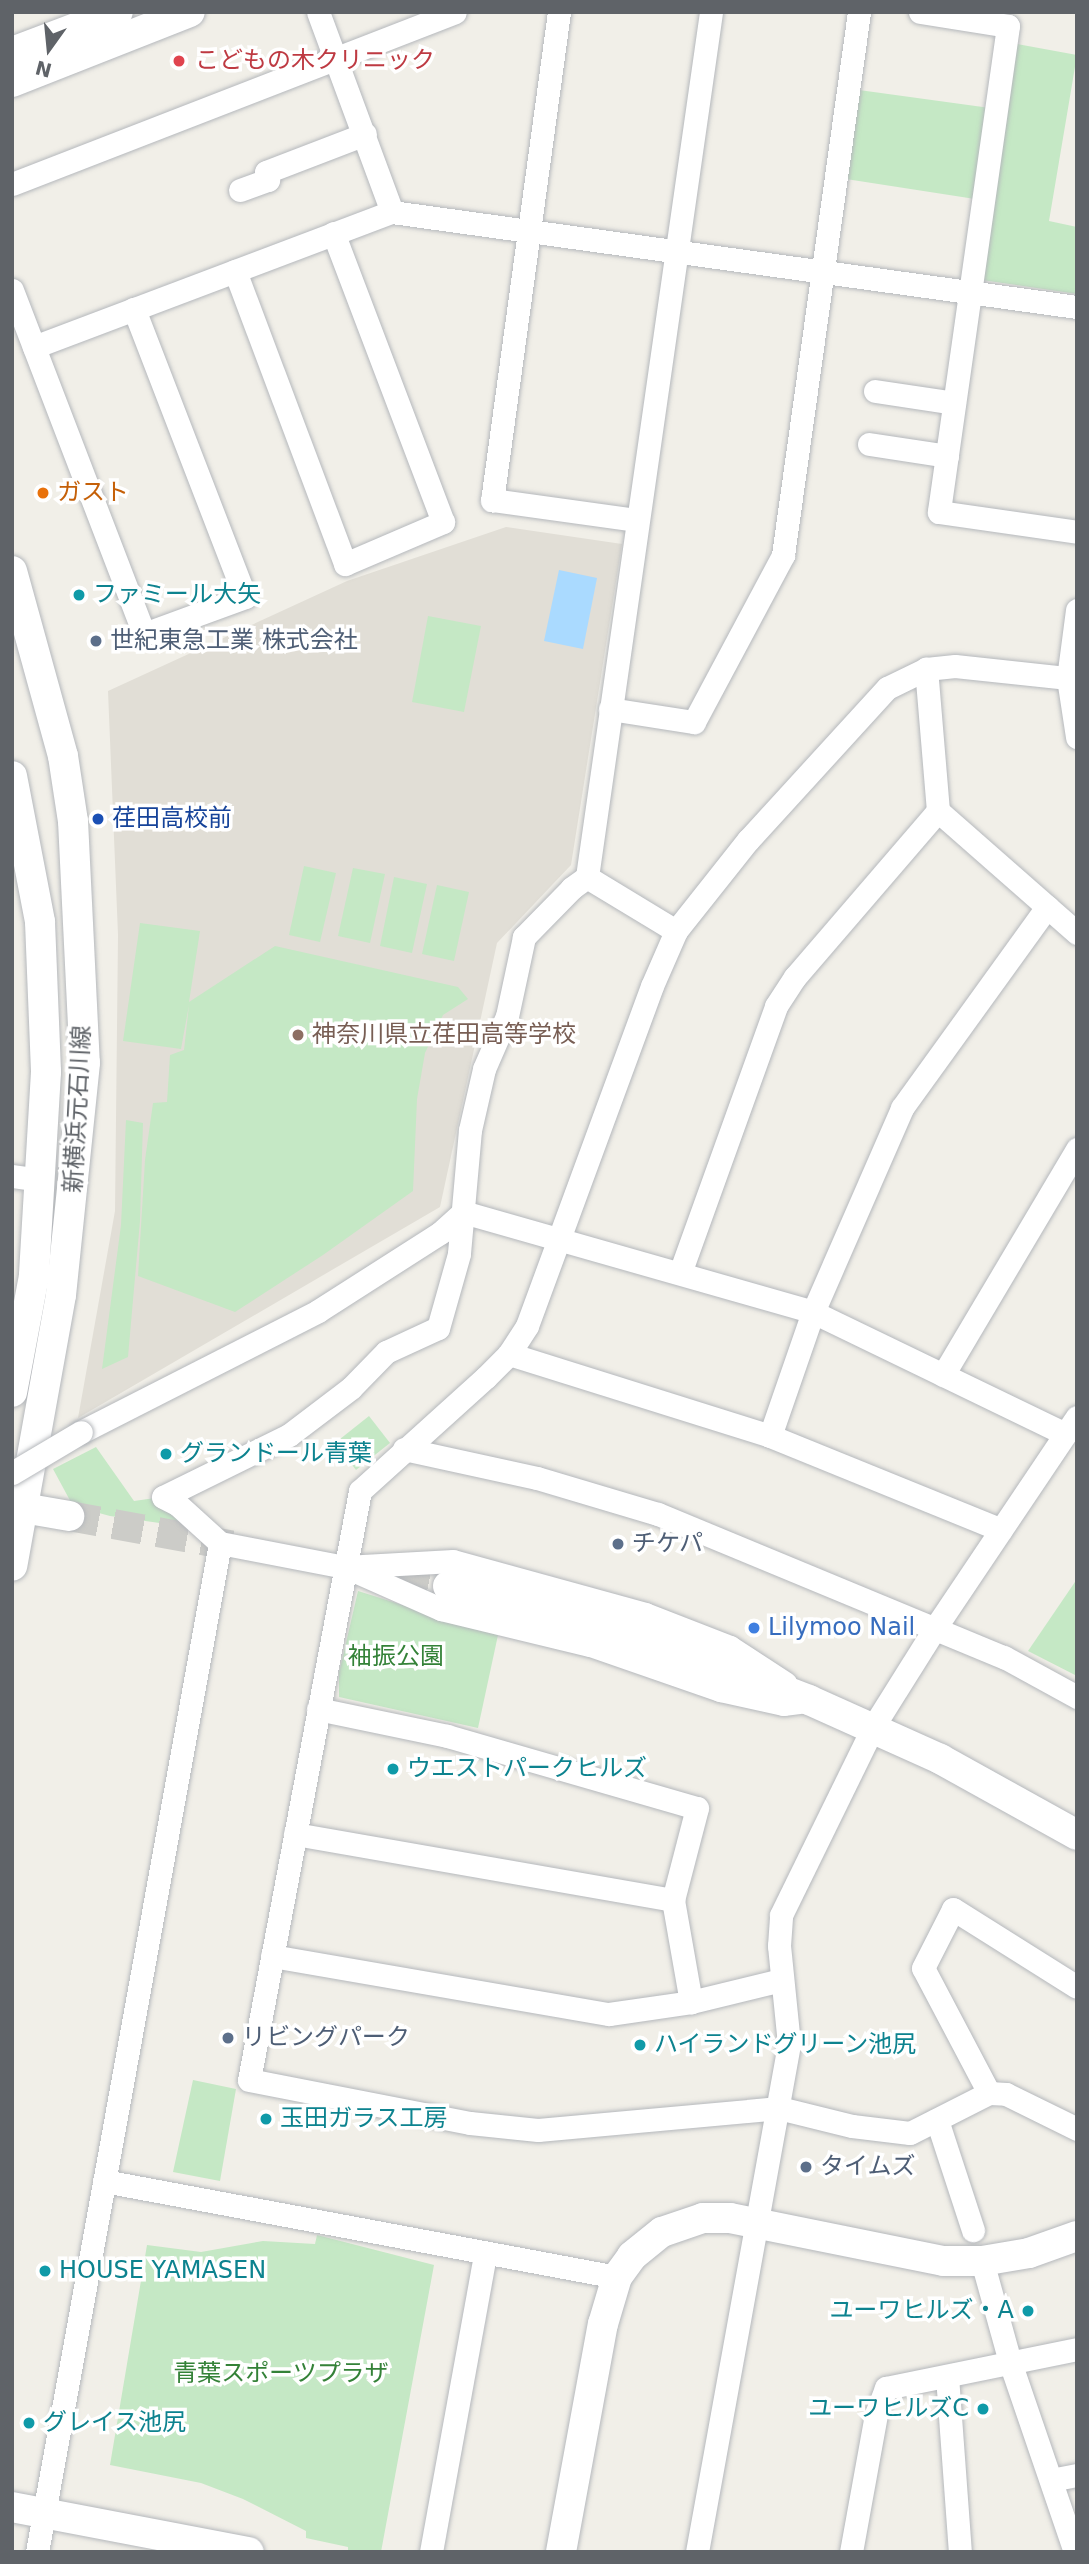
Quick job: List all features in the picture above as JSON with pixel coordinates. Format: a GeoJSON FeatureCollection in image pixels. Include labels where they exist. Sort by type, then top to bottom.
{"type":"FeatureCollection","features":[{"type":"Feature","properties":{"kind":"street"},"geometry":{"type":"LineString","coordinates":[[12,52],[118,12]]}},
{"type":"Feature","properties":{"kind":"street"},"geometry":{"type":"LineString","coordinates":[[12,82],[190,12]]}},
{"type":"Feature","properties":{"kind":"street"},"geometry":{"type":"LineString","coordinates":[[318,12],[393,212]]}},
{"type":"Feature","properties":{"kind":"street"},"geometry":{"type":"LineString","coordinates":[[12,184],[454,12]]}},
{"type":"Feature","properties":{"kind":"street"},"geometry":{"type":"LineString","coordinates":[[559,12],[492,500],[636,520]]}},
{"type":"Feature","properties":{"kind":"street"},"geometry":{"type":"LineString","coordinates":[[711,12],[636,520],[587,877],[572,888],[524,937],[507,1016],[484,1069],[470,1130],[459,1254],[438,1328],[386,1352],[351,1388],[289,1435],[163,1497],[177,1504],[220,1543],[345,1566],[453,1562],[632,1611],[730,1647],[809,1700]]}},
{"type":"Feature","properties":{"kind":"street"},"geometry":{"type":"LineString","coordinates":[[610,709],[694,722],[783,555],[859,12]]}},
{"type":"Feature","properties":{"kind":"street"},"geometry":{"type":"LineString","coordinates":[[920,12],[1008,26],[939,512],[1077,532]]}},
{"type":"Feature","properties":{"kind":"street"},"geometry":{"type":"LineString","coordinates":[[240,190],[268,180],[266,172],[365,134]]}},
{"type":"Feature","properties":{"kind":"street"},"geometry":{"type":"LineString","coordinates":[[34,347],[393,212],[1077,307]]}},
{"type":"Feature","properties":{"kind":"street"},"geometry":{"type":"LineString","coordinates":[[235,271],[345,564],[443,522],[334,233]]}},
{"type":"Feature","properties":{"kind":"street"},"geometry":{"type":"LineString","coordinates":[[12,290],[144,634],[245,597],[134,309]]}},
{"type":"Feature","properties":{"kind":"street"},"geometry":{"type":"LineString","coordinates":[[875,391],[954,403]]}},
{"type":"Feature","properties":{"kind":"street"},"geometry":{"type":"LineString","coordinates":[[869,444],[947,456]]}},
{"type":"Feature","properties":{"kind":"street","name":"新横浜元石川線"},"geometry":{"type":"LineString","coordinates":[[12,571],[63,756],[73,821],[85,1063],[61,1295],[12,1566]]}},
{"type":"Feature","properties":{"kind":"street"},"geometry":{"type":"LineString","coordinates":[[1077,610],[1068,678],[1077,737]]}},
{"type":"Feature","properties":{"kind":"street"},"geometry":{"type":"LineString","coordinates":[[1068,678],[955,666],[926,668],[887,688],[748,840],[676,931],[652,986],[527,1326],[509,1354],[360,1491],[249,2080],[470,2123],[538,2130],[779,2108],[899,2134],[909,2133],[989,2093],[1006,2094],[1077,2129]]}},
{"type":"Feature","properties":{"kind":"street"},"geometry":{"type":"LineString","coordinates":[[926,668],[938,811],[1077,933]]}},
{"type":"Feature","properties":{"kind":"street","name":"新横浜元石川線"},"geometry":{"type":"LineString","coordinates":[[12,776],[40,922],[46,1072],[34,1276],[12,1392]]}},
{"type":"Feature","properties":{"kind":"street"},"geometry":{"type":"LineString","coordinates":[[680,1273],[776,1006],[795,977],[938,811]]}},
{"type":"Feature","properties":{"kind":"street"},"geometry":{"type":"LineString","coordinates":[[587,877],[676,931]]}},
{"type":"Feature","properties":{"kind":"street"},"geometry":{"type":"LineString","coordinates":[[770,1436],[813,1312],[902,1108],[1047,907]]}},
{"type":"Feature","properties":{"kind":"street"},"geometry":{"type":"LineString","coordinates":[[943,1375],[1077,1149]]}},
{"type":"Feature","properties":{"kind":"street"},"geometry":{"type":"LineString","coordinates":[[12,1176],[41,1180]]}},
{"type":"Feature","properties":{"kind":"street"},"geometry":{"type":"LineString","coordinates":[[463,1212],[813,1312],[943,1375],[1071,1425],[935,1628],[873,1727],[781,1915],[781,1980],[789,2044],[759,2223],[697,2552]]}},
{"type":"Feature","properties":{"kind":"street"},"geometry":{"type":"LineString","coordinates":[[12,1474],[81,1432],[318,1311],[440,1233],[463,1212]]}},
{"type":"Feature","properties":{"kind":"street"},"geometry":{"type":"LineString","coordinates":[[509,1354],[770,1436],[1001,1530]]}},
{"type":"Feature","properties":{"kind":"street"},"geometry":{"type":"LineString","coordinates":[[404,1449],[537,1478],[658,1514],[1003,1657],[1077,1697]]}},
{"type":"Feature","properties":{"kind":"street"},"geometry":{"type":"LineString","coordinates":[[23,1508],[69,1516]]}},
{"type":"Feature","properties":{"kind":"street"},"geometry":{"type":"LineString","coordinates":[[37,2552],[220,1543]]}},
{"type":"Feature","properties":{"kind":"street"},"geometry":{"type":"LineString","coordinates":[[345,1566],[441,1609],[590,1645],[720,1690],[783,1704],[809,1700]]}},
{"type":"Feature","properties":{"kind":"street"},"geometry":{"type":"LineString","coordinates":[[448,1586],[540,1609],[692,1655],[809,1700],[873,1727],[971,1776],[1077,1835]]}},
{"type":"Feature","properties":{"kind":"street"},"geometry":{"type":"LineString","coordinates":[[318,1709],[447,1736],[697,1808],[673,1900],[691,2002]]}},
{"type":"Feature","properties":{"kind":"street"},"geometry":{"type":"LineString","coordinates":[[295,1834],[673,1900]]}},
{"type":"Feature","properties":{"kind":"street"},"geometry":{"type":"LineString","coordinates":[[989,2093],[923,1968],[953,1909],[1077,1987]]}},
{"type":"Feature","properties":{"kind":"street"},"geometry":{"type":"LineString","coordinates":[[272,1956],[609,2014],[691,2002],[781,1980]]}},
{"type":"Feature","properties":{"kind":"street"},"geometry":{"type":"LineString","coordinates":[[937,2120],[973,2230]]}},
{"type":"Feature","properties":{"kind":"street"},"geometry":{"type":"LineString","coordinates":[[104,2180],[617,2277]]}},
{"type":"Feature","properties":{"kind":"street"},"geometry":{"type":"LineString","coordinates":[[561,2552],[603,2324],[617,2277],[632,2256],[662,2232],[703,2218],[730,2218],[943,2261],[982,2261],[1029,2253],[1077,2236]]}},
{"type":"Feature","properties":{"kind":"street"},"geometry":{"type":"LineString","coordinates":[[431,2552],[485,2254]]}},
{"type":"Feature","properties":{"kind":"street"},"geometry":{"type":"LineString","coordinates":[[982,2261],[1010,2362],[1075,2552]]}},
{"type":"Feature","properties":{"kind":"street"},"geometry":{"type":"LineString","coordinates":[[851,2552],[876,2414],[886,2388],[1077,2349]]}},
{"type":"Feature","properties":{"kind":"street"},"geometry":{"type":"LineString","coordinates":[[947,2375],[960,2552]]}},
{"type":"Feature","properties":{"kind":"street"},"geometry":{"type":"LineString","coordinates":[[1051,2480],[1077,2474]]}},
{"type":"Feature","properties":{"kind":"street"},"geometry":{"type":"LineString","coordinates":[[12,2507],[249,2552]]}},
{"type":"Feature","properties":{"kind":"shaded area","name":"神奈川県立荏田高等学校"},"geometry":{"type":"Polygon","coordinates":[[[506,527],[622,544],[571,865],[497,943],[440,1207],[78,1418],[115,1211],[118,935],[108,691],[347,581],[506,527]]]}},
{"type":"Feature","properties":{"kind":"green space"},"geometry":{"type":"Polygon","coordinates":[[[1017,44],[1077,55],[1049,221],[1077,227],[1077,294],[982,280],[1017,44]]]}},
{"type":"Feature","properties":{"kind":"green space"},"geometry":{"type":"Polygon","coordinates":[[[859,90],[990,108],[975,199],[846,179],[859,90]]]}},
{"type":"Feature","properties":{"kind":"green space"},"geometry":{"type":"Polygon","coordinates":[[[428,616],[481,626],[464,712],[412,702],[428,616]]]}},
{"type":"Feature","properties":{"kind":"green space"},"geometry":{"type":"Polygon","coordinates":[[[304,866],[336,873],[320,942],[289,935],[304,866]]]}},
{"type":"Feature","properties":{"kind":"green space"},"geometry":{"type":"Polygon","coordinates":[[[353,868],[385,874],[370,943],[338,936],[353,868]]]}},
{"type":"Feature","properties":{"kind":"green space"},"geometry":{"type":"Polygon","coordinates":[[[394,877],[427,884],[412,953],[380,946],[394,877]]]}},
{"type":"Feature","properties":{"kind":"green space"},"geometry":{"type":"Polygon","coordinates":[[[437,885],[469,892],[454,961],[422,954],[437,885]]]}},
{"type":"Feature","properties":{"kind":"green space"},"geometry":{"type":"Polygon","coordinates":[[[140,923],[200,931],[189,1002],[275,946],[458,987],[468,999],[443,1015],[425,1053],[417,1099],[413,1191],[323,1255],[235,1312],[138,1276],[145,1160],[153,1103],[167,1102],[170,1055],[184,1050],[189,1005],[181,1049],[123,1041],[140,923]]]}},
{"type":"Feature","properties":{"kind":"green space"},"geometry":{"type":"Polygon","coordinates":[[[126,1120],[143,1123],[140,1221],[128,1357],[102,1369],[121,1225],[126,1120]]]}},
{"type":"Feature","properties":{"kind":"green space"},"geometry":{"type":"Polygon","coordinates":[[[369,1416],[390,1443],[356,1470],[335,1443],[369,1416]]]}},
{"type":"Feature","properties":{"kind":"green space"},"geometry":{"type":"Polygon","coordinates":[[[96,1447],[134,1501],[162,1497],[195,1528],[110,1516],[73,1506],[53,1469],[96,1447]]]}},
{"type":"Feature","properties":{"kind":"green space"},"geometry":{"type":"Polygon","coordinates":[[[1077,1579],[1077,1676],[1028,1651],[1077,1579]]]}},
{"type":"Feature","properties":{"kind":"green space","name":"袖振公園"},"geometry":{"type":"Polygon","coordinates":[[[358,1591],[498,1635],[478,1728],[339,1697],[339,1673],[358,1591]]]}},
{"type":"Feature","properties":{"kind":"green space"},"geometry":{"type":"Polygon","coordinates":[[[193,2080],[236,2089],[220,2181],[173,2172],[193,2080]]]}},
{"type":"Feature","properties":{"kind":"green space","name":"青葉スポーツプラザ"},"geometry":{"type":"Polygon","coordinates":[[[317,2235],[434,2265],[381,2552],[348,2551],[348,2547],[306,2538],[306,2531],[243,2499],[201,2483],[110,2465],[147,2245],[201,2252],[263,2241],[315,2244],[317,2235]]]}},
{"type":"Feature","properties":{"kind":"water"},"geometry":{"type":"Polygon","coordinates":[[[559,570],[597,578],[583,649],[544,641],[559,570]]]}},
{"type":"Feature","properties":{"kind":"tunnel"},"geometry":{"type":"LineString","coordinates":[[69,1516],[240,1547]]}},
{"type":"Feature","properties":{"kind":"tunnel"},"geometry":{"type":"LineString","coordinates":[[355,1569],[448,1586]]}},
{"type":"Feature","properties":{"kind":"place","name":"こどもの木クリニック"},"geometry":{"type":"Point","coordinates":[179,61]}},
{"type":"Feature","properties":{"kind":"place","name":"ガスト"},"geometry":{"type":"Point","coordinates":[43,493]}},
{"type":"Feature","properties":{"kind":"place","name":"ファミール大矢"},"geometry":{"type":"Point","coordinates":[79,595]}},
{"type":"Feature","properties":{"kind":"place","name":"世紀東急工業 株式会社"},"geometry":{"type":"Point","coordinates":[96,641]}},
{"type":"Feature","properties":{"kind":"place","name":"荏田高校前"},"geometry":{"type":"Point","coordinates":[98,819]}},
{"type":"Feature","properties":{"kind":"place","name":"神奈川県立荏田高等学校"},"geometry":{"type":"Point","coordinates":[298,1035]}},
{"type":"Feature","properties":{"kind":"place","name":"グランドール青葉"},"geometry":{"type":"Point","coordinates":[166,1454]}},
{"type":"Feature","properties":{"kind":"place","name":"チケパ"},"geometry":{"type":"Point","coordinates":[618,1544]}},
{"type":"Feature","properties":{"kind":"place","name":"Lilymoo Nail"},"geometry":{"type":"Point","coordinates":[754,1628]}},
{"type":"Feature","properties":{"kind":"place","name":"ウエストパークヒルズ"},"geometry":{"type":"Point","coordinates":[393,1769]}},
{"type":"Feature","properties":{"kind":"place","name":"リビングパーク"},"geometry":{"type":"Point","coordinates":[228,2038]}},
{"type":"Feature","properties":{"kind":"place","name":"ハイランドグリーン池尻"},"geometry":{"type":"Point","coordinates":[640,2045]}},
{"type":"Feature","properties":{"kind":"place","name":"玉田ガラス工房"},"geometry":{"type":"Point","coordinates":[266,2119]}},
{"type":"Feature","properties":{"kind":"place","name":"タイムズ"},"geometry":{"type":"Point","coordinates":[806,2167]}},
{"type":"Feature","properties":{"kind":"place","name":"HOUSE YAMASEN"},"geometry":{"type":"Point","coordinates":[45,2271]}},
{"type":"Feature","properties":{"kind":"place","name":"ユーワヒルズ・A"},"geometry":{"type":"Point","coordinates":[1028,2311]}},
{"type":"Feature","properties":{"kind":"place","name":"ユーワヒルズC"},"geometry":{"type":"Point","coordinates":[983,2409]}},
{"type":"Feature","properties":{"kind":"place","name":"グレイス池尻"},"geometry":{"type":"Point","coordinates":[29,2423]}}]}
